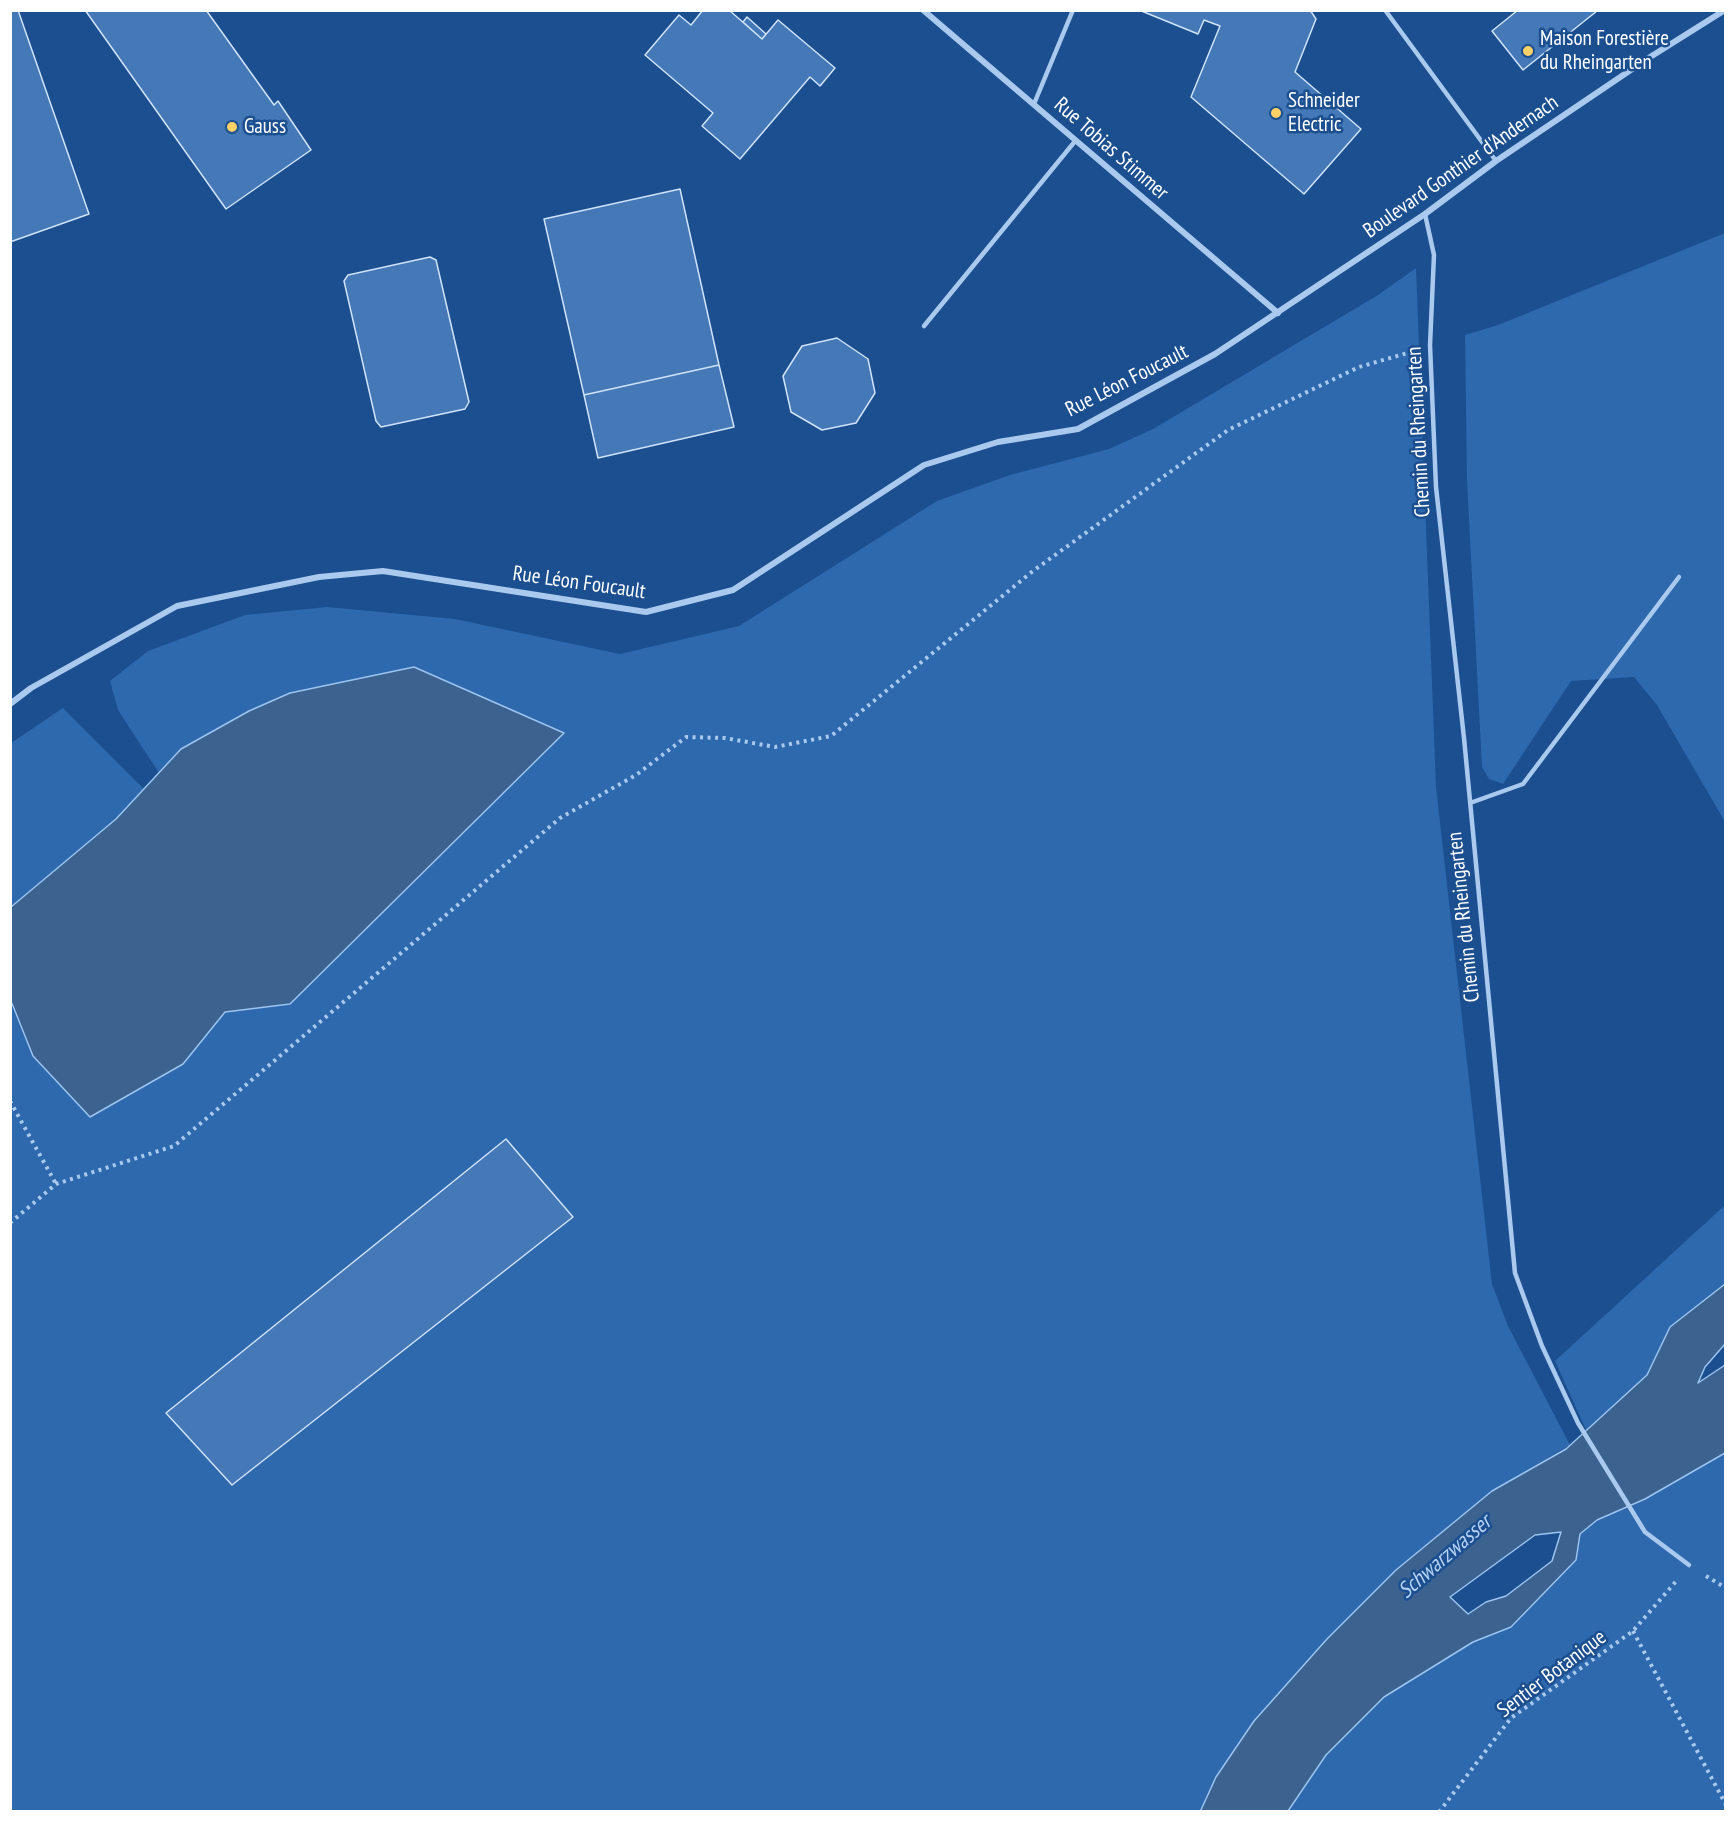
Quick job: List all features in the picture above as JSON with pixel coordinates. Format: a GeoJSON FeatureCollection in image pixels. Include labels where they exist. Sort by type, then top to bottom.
{"type":"FeatureCollection","features":[{"type":"Feature","properties":{"kind":"street","name":"Rue Tobias Stimmer"},"geometry":{"type":"LineString","coordinates":[[923,10],[1278,313]]}},
{"type":"Feature","properties":{"kind":"street","name":"Boulevard Gonthier d'Andernach"},"geometry":{"type":"LineString","coordinates":[[1278,313],[1425,214],[1496,161],[1725,10]]}},
{"type":"Feature","properties":{"kind":"street","name":"Rue Léon Foucault"},"geometry":{"type":"LineString","coordinates":[[10,704],[31,688],[177,606],[319,577],[383,570],[646,612],[733,590],[924,465],[998,442],[1078,429],[1215,354],[1278,313]]}},
{"type":"Feature","properties":{"kind":"lane"},"geometry":{"type":"LineString","coordinates":[[1034,104],[1073,10]]}},
{"type":"Feature","properties":{"kind":"lane"},"geometry":{"type":"LineString","coordinates":[[1385,10],[1496,161]]}},
{"type":"Feature","properties":{"kind":"lane"},"geometry":{"type":"LineString","coordinates":[[924,326],[1076,140]]}},
{"type":"Feature","properties":{"kind":"lane","name":"Chemin du Rheingarten"},"geometry":{"type":"LineString","coordinates":[[1425,214],[1434,255],[1431,345],[1436,487],[1470,803],[1515,1273],[1542,1346],[1578,1422],[1631,1511],[1645,1532],[1689,1565]]}},
{"type":"Feature","properties":{"kind":"lane"},"geometry":{"type":"LineString","coordinates":[[1470,803],[1523,784],[1679,577]]}},
{"type":"Feature","properties":{"kind":"path"},"geometry":{"type":"LineString","coordinates":[[10,1223],[56,1185],[174,1146],[560,818],[636,775],[686,737],[725,738],[775,747],[831,736],[1033,571],[1228,430],[1359,367],[1431,345]]}},
{"type":"Feature","properties":{"kind":"path"},"geometry":{"type":"LineString","coordinates":[[10,1101],[56,1185]]}},
{"type":"Feature","properties":{"kind":"path","name":"Sentier Botanique"},"geometry":{"type":"LineString","coordinates":[[1438,1812],[1511,1718],[1633,1631],[1689,1565]]}},
{"type":"Feature","properties":{"kind":"path"},"geometry":{"type":"LineString","coordinates":[[1633,1631],[1725,1805]]}},
{"type":"Feature","properties":{"kind":"shaded area"},"geometry":{"type":"Polygon","coordinates":[[[1725,233],[1725,822],[1657,705],[1634,677],[1571,681],[1503,784],[1489,779],[1482,767],[1467,481],[1465,335],[1498,325],[1725,233]]]}},
{"type":"Feature","properties":{"kind":"shaded area"},"geometry":{"type":"Polygon","coordinates":[[[1416,268],[1436,787],[1492,1284],[1508,1326],[1570,1445],[1492,1491],[1254,1721],[1216,1777],[1200,1811],[11,1811],[10,1001],[33,1056],[90,1117],[183,1064],[225,1012],[290,1004],[564,733],[414,667],[181,749],[159,773],[118,710],[110,681],[148,651],[245,615],[327,607],[455,619],[620,654],[739,626],[937,501],[1010,475],[1109,449],[1153,429],[1378,295],[1416,268]]]}},
{"type":"Feature","properties":{"kind":"shaded area"},"geometry":{"type":"Polygon","coordinates":[[[63,708],[144,789],[116,819],[11,907],[11,743],[63,708]]]}},
{"type":"Feature","properties":{"kind":"shaded area"},"geometry":{"type":"Polygon","coordinates":[[[1725,1205],[1725,1284],[1670,1327],[1647,1375],[1586,1430],[1555,1361],[1725,1205]]]}},
{"type":"Feature","properties":{"kind":"shaded area"},"geometry":{"type":"Polygon","coordinates":[[[1725,1453],[1725,1811],[1288,1812],[1326,1755],[1384,1697],[1473,1642],[1512,1627],[1576,1561],[1580,1534],[1597,1520],[1645,1499],[1725,1453]]]}},
{"type":"Feature","properties":{"kind":"water"},"geometry":{"type":"Polygon","coordinates":[[[414,667],[564,733],[290,1004],[225,1012],[183,1064],[90,1117],[33,1056],[11,1001],[11,907],[116,819],[181,749],[249,711],[290,693],[414,667]]]}},
{"type":"Feature","properties":{"kind":"water","name":"Schwarzwasser"},"geometry":{"type":"Polygon","coordinates":[[[1725,1284],[1725,1344],[1705,1367],[1698,1383],[1725,1365],[1725,1453],[1645,1499],[1597,1520],[1580,1534],[1576,1560],[1511,1627],[1473,1642],[1384,1697],[1326,1755],[1288,1811],[1200,1812],[1216,1777],[1254,1721],[1327,1639],[1396,1570],[1492,1491],[1566,1449],[1647,1375],[1670,1327],[1725,1284]],[[1561,1532],[1535,1535],[1450,1597],[1468,1614],[1486,1602],[1506,1596],[1552,1561],[1561,1532]]]}},
{"type":"Feature","properties":{"kind":"building"},"geometry":{"type":"Polygon","coordinates":[[[10,10],[18,10],[89,214],[10,242],[10,10]]]}},
{"type":"Feature","properties":{"kind":"building","name":"Gauss"},"geometry":{"type":"Polygon","coordinates":[[[85,10],[206,10],[274,105],[278,101],[311,150],[226,209],[85,10]]]}},
{"type":"Feature","properties":{"kind":"building"},"geometry":{"type":"Polygon","coordinates":[[[703,10],[729,10],[762,39],[778,20],[835,68],[820,86],[810,77],[740,159],[702,126],[713,113],[645,55],[679,15],[691,25],[703,10]]]}},
{"type":"Feature","properties":{"kind":"building","name":"Schneider Electric"},"geometry":{"type":"Polygon","coordinates":[[[1139,10],[1310,10],[1316,19],[1295,72],[1361,129],[1304,194],[1191,97],[1220,26],[1204,20],[1198,34],[1139,10]]]}},
{"type":"Feature","properties":{"kind":"building","name":"Maison Forestière du Rheingarten"},"geometry":{"type":"Polygon","coordinates":[[[1518,10],[1597,11],[1523,70],[1492,31],[1518,10]]]}},
{"type":"Feature","properties":{"kind":"building"},"geometry":{"type":"Polygon","coordinates":[[[747,17],[766,34],[762,39],[743,22],[747,17]]]}},
{"type":"Feature","properties":{"kind":"building"},"geometry":{"type":"Polygon","coordinates":[[[680,189],[719,365],[584,395],[544,219],[680,189]]]}},
{"type":"Feature","properties":{"kind":"building"},"geometry":{"type":"Polygon","coordinates":[[[430,257],[436,260],[469,402],[465,409],[381,427],[376,421],[344,281],[348,275],[430,257]]]}},
{"type":"Feature","properties":{"kind":"building"},"geometry":{"type":"Polygon","coordinates":[[[837,338],[868,359],[875,393],[856,423],[822,430],[791,412],[783,376],[802,346],[837,338]]]}},
{"type":"Feature","properties":{"kind":"building"},"geometry":{"type":"Polygon","coordinates":[[[719,365],[734,427],[598,458],[584,395],[719,365]]]}},
{"type":"Feature","properties":{"kind":"building"},"geometry":{"type":"Polygon","coordinates":[[[506,1139],[573,1217],[232,1485],[166,1413],[506,1139]]]}},
{"type":"Feature","properties":{"kind":"place","name":"Maison Forestière du Rheingarten"},"geometry":{"type":"Point","coordinates":[1528,51]}},
{"type":"Feature","properties":{"kind":"place","name":"Schneider Electric"},"geometry":{"type":"Point","coordinates":[1276,113]}},
{"type":"Feature","properties":{"kind":"place","name":"Gauss"},"geometry":{"type":"Point","coordinates":[232,127]}}]}
